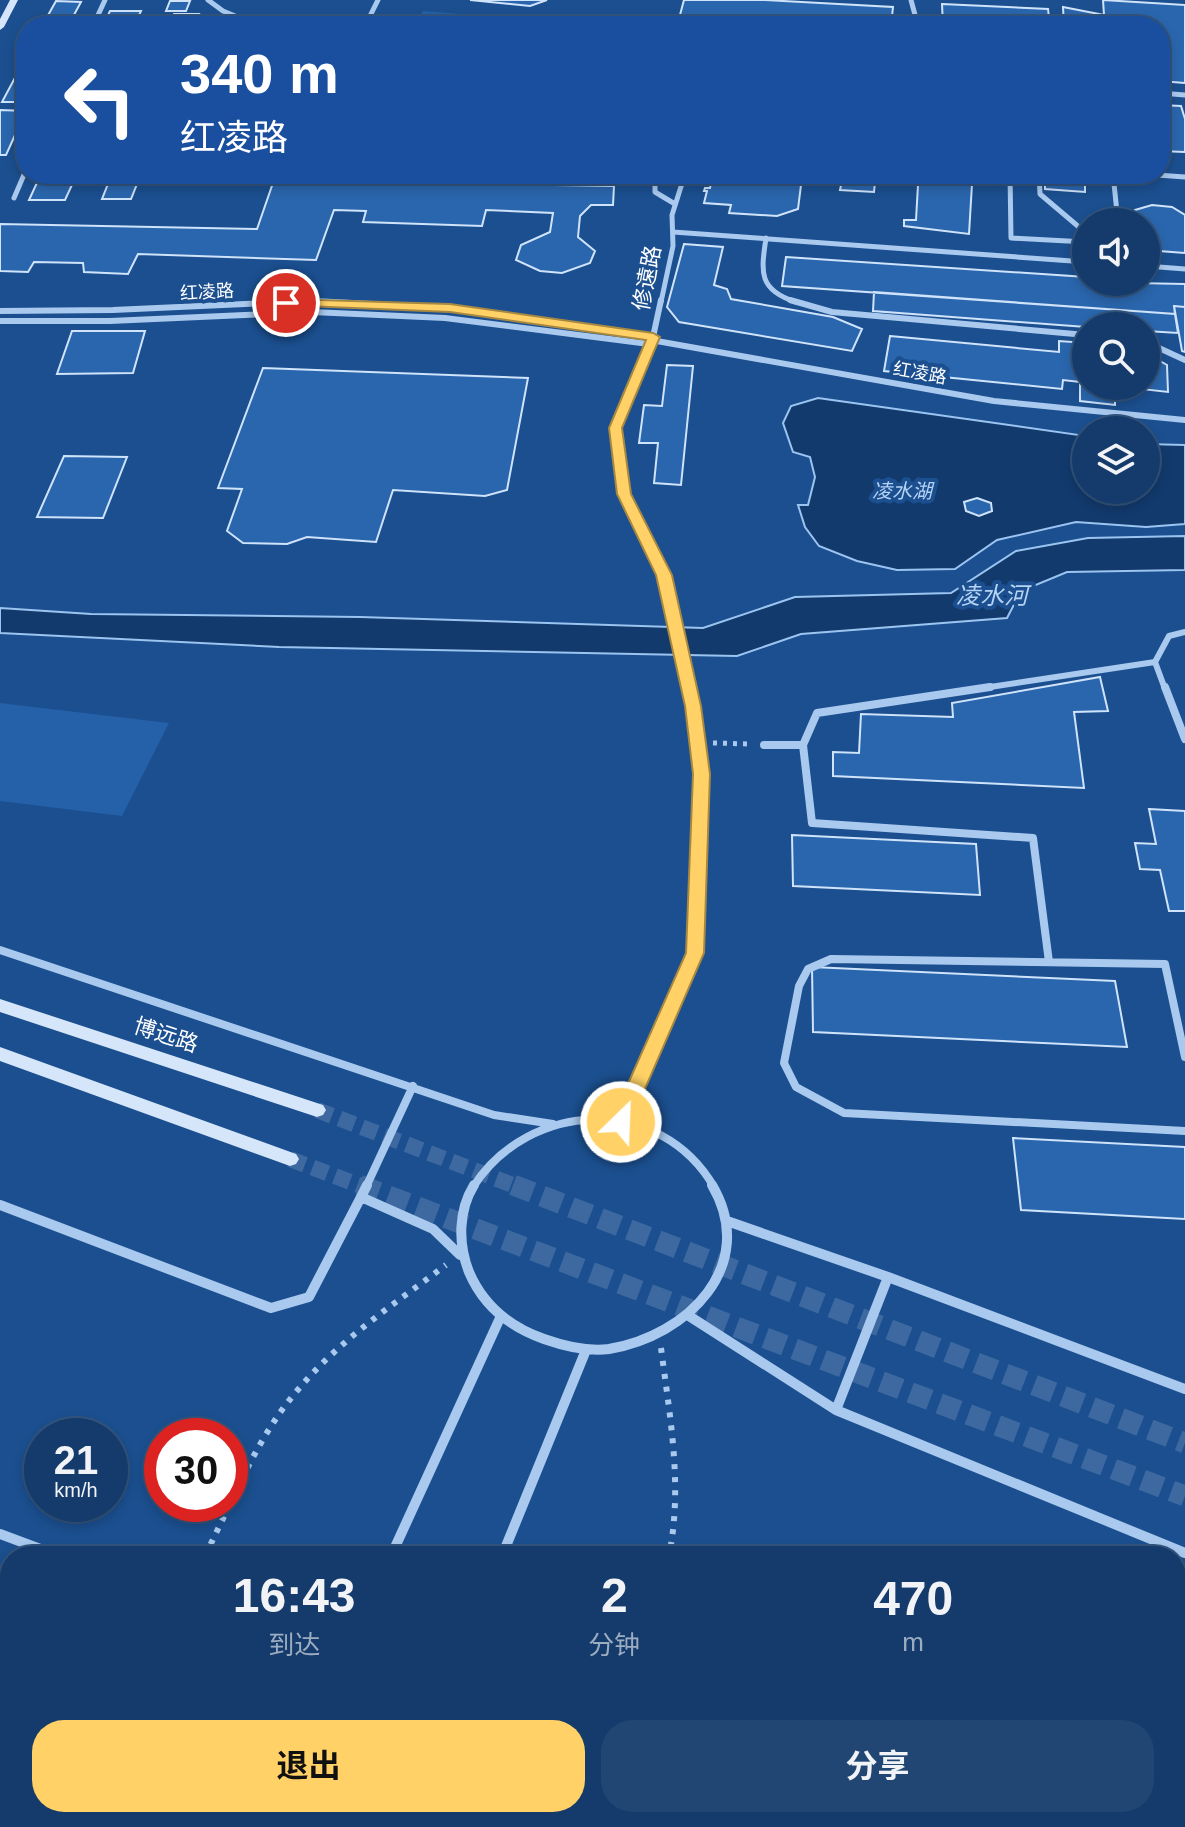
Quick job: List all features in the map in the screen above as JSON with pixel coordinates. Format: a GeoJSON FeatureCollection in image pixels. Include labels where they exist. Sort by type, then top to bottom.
{"type":"FeatureCollection","features":[{"type":"Feature","properties":{"kind":"main road"},"geometry":{"type":"LineString","coordinates":[[0,27],[14,0]]}},
{"type":"Feature","properties":{"kind":"main road","name":"博远路"},"geometry":{"type":"LineString","coordinates":[[0,1005],[317,1110]]}},
{"type":"Feature","properties":{"kind":"main road"},"geometry":{"type":"LineString","coordinates":[[0,1054],[290,1159]]}},
{"type":"Feature","properties":{"kind":"street"},"geometry":{"type":"LineString","coordinates":[[208,0],[235,16]]}},
{"type":"Feature","properties":{"kind":"street"},"geometry":{"type":"LineString","coordinates":[[14,198],[20,184]]}},
{"type":"Feature","properties":{"kind":"street"},"geometry":{"type":"LineString","coordinates":[[655,184],[655,192],[675,204]]}},
{"type":"Feature","properties":{"kind":"street","name":"修遠路"},"geometry":{"type":"LineString","coordinates":[[621,1122],[695,953],[701,774],[693,706],[664,575],[624,494],[616,428],[651,340],[673,246],[672,215],[682,184]]}},
{"type":"Feature","properties":{"kind":"street"},"geometry":{"type":"LineString","coordinates":[[1010,184],[1011,238],[1072,241]]}},
{"type":"Feature","properties":{"kind":"street"},"geometry":{"type":"LineString","coordinates":[[1040,184],[1040,194],[1072,221]]}},
{"type":"Feature","properties":{"kind":"street"},"geometry":{"type":"LineString","coordinates":[[1114,184],[1117,208]]}},
{"type":"Feature","properties":{"kind":"street"},"geometry":{"type":"LineString","coordinates":[[673,232],[1072,261]]}},
{"type":"Feature","properties":{"kind":"street"},"geometry":{"type":"LineString","coordinates":[[766,238],[761,272],[768,287],[790,300],[832,312],[1072,334]]}},
{"type":"Feature","properties":{"kind":"street"},"geometry":{"type":"LineString","coordinates":[[1160,267],[1185,269]]}},
{"type":"Feature","properties":{"kind":"street","name":"红凌路"},"geometry":{"type":"LineString","coordinates":[[0,311],[113,310],[314,301],[450,308],[994,401],[1185,420]]}},
{"type":"Feature","properties":{"kind":"street","name":"红凌路"},"geometry":{"type":"LineString","coordinates":[[0,321],[110,321],[312,312],[445,318],[651,340]]}},
{"type":"Feature","properties":{"kind":"street"},"geometry":{"type":"LineString","coordinates":[[1160,348],[1185,360]]}},
{"type":"Feature","properties":{"kind":"street"},"geometry":{"type":"LineString","coordinates":[[1185,632],[1169,636],[1155,662],[1185,739]]}},
{"type":"Feature","properties":{"kind":"street"},"geometry":{"type":"LineString","coordinates":[[1049,962],[1033,838],[812,823],[803,745],[817,713],[1155,662]]}},
{"type":"Feature","properties":{"kind":"street"},"geometry":{"type":"LineString","coordinates":[[764,745],[803,745]]}},
{"type":"Feature","properties":{"kind":"street"},"geometry":{"type":"LineString","coordinates":[[0,950],[494,1115],[553,1125]]}},
{"type":"Feature","properties":{"kind":"street"},"geometry":{"type":"LineString","coordinates":[[1185,1057],[1165,964],[831,959],[808,969],[799,986],[784,1063],[796,1087],[844,1113],[1185,1131]]}},
{"type":"Feature","properties":{"kind":"street"},"geometry":{"type":"LineString","coordinates":[[0,1205],[271,1308],[309,1297],[361,1197],[413,1086]]}},
{"type":"Feature","properties":{"kind":"street"},"geometry":{"type":"LineString","coordinates":[[587,1119],[621,1122],[660,1134],[692,1156],[715,1186],[727,1221],[726,1255],[714,1288],[689,1316],[660,1335],[626,1346],[586,1350],[539,1340],[500,1318],[474,1289],[460,1255],[459,1221],[470,1189],[490,1160],[519,1139],[553,1125],[587,1119]]}},
{"type":"Feature","properties":{"kind":"street"},"geometry":{"type":"LineString","coordinates":[[361,1197],[433,1229],[460,1255]]}},
{"type":"Feature","properties":{"kind":"street"},"geometry":{"type":"LineString","coordinates":[[727,1221],[888,1277],[1185,1389]]}},
{"type":"Feature","properties":{"kind":"street"},"geometry":{"type":"LineString","coordinates":[[836,1410],[888,1277]]}},
{"type":"Feature","properties":{"kind":"street"},"geometry":{"type":"LineString","coordinates":[[689,1316],[836,1410],[1168,1546]]}},
{"type":"Feature","properties":{"kind":"street"},"geometry":{"type":"LineString","coordinates":[[396,1546],[500,1318]]}},
{"type":"Feature","properties":{"kind":"street"},"geometry":{"type":"LineString","coordinates":[[506,1546],[586,1350]]}},
{"type":"Feature","properties":{"kind":"street"},"geometry":{"type":"LineString","coordinates":[[0,1534],[32,1546]]}},
{"type":"Feature","properties":{"kind":"path"},"geometry":{"type":"LineString","coordinates":[[697,742],[764,745]]}},
{"type":"Feature","properties":{"kind":"path"},"geometry":{"type":"LineString","coordinates":[[248,1466],[256,1449],[305,1380],[357,1330],[460,1255]]}},
{"type":"Feature","properties":{"kind":"path"},"geometry":{"type":"LineString","coordinates":[[660,1335],[674,1460],[672,1546]]}},
{"type":"Feature","properties":{"kind":"path"},"geometry":{"type":"LineString","coordinates":[[210,1546],[221,1522]]}},
{"type":"Feature","properties":{"kind":"shaded area"},"geometry":{"type":"Polygon","coordinates":[[[423,11],[486,16],[420,16],[423,11]]]}},
{"type":"Feature","properties":{"kind":"shaded area"},"geometry":{"type":"Polygon","coordinates":[[[0,703],[169,723],[122,816],[0,801],[0,703]]]}},
{"type":"Feature","properties":{"kind":"water","name":"凌水湖"},"geometry":{"type":"Polygon","coordinates":[[[818,398],[1072,434],[1072,504],[1160,504],[1160,444],[1185,445],[1185,524],[1146,527],[1076,522],[997,540],[955,569],[897,570],[857,561],[819,546],[805,527],[798,505],[808,505],[815,477],[810,457],[793,452],[783,423],[791,406],[818,398]]]}},
{"type":"Feature","properties":{"kind":"water","name":"凌水河"},"geometry":{"type":"Polygon","coordinates":[[[1185,536],[1185,570],[1067,572],[1021,591],[1007,618],[801,634],[737,656],[279,647],[0,633],[0,608],[91,614],[360,617],[703,628],[795,597],[951,593],[1016,551],[1088,538],[1185,536]]]}},
{"type":"Feature","properties":{"kind":"building"},"geometry":{"type":"Polygon","coordinates":[[[470,0],[547,0],[530,6],[470,0]]]}},
{"type":"Feature","properties":{"kind":"building"},"geometry":{"type":"Polygon","coordinates":[[[684,0],[765,0],[893,7],[892,16],[680,16],[684,0]]]}},
{"type":"Feature","properties":{"kind":"building"},"geometry":{"type":"Polygon","coordinates":[[[1103,0],[1185,5],[1185,83],[1170,82],[1170,16],[1063,16],[1063,7],[1104,15],[1103,0]]]}},
{"type":"Feature","properties":{"kind":"building"},"geometry":{"type":"Polygon","coordinates":[[[56,1],[81,2],[73,16],[48,16],[56,1]]]}},
{"type":"Feature","properties":{"kind":"building"},"geometry":{"type":"Polygon","coordinates":[[[170,1],[190,1],[186,11],[166,11],[170,1]]]}},
{"type":"Feature","properties":{"kind":"building"},"geometry":{"type":"Polygon","coordinates":[[[942,4],[1048,9],[1049,16],[943,16],[942,4]]]}},
{"type":"Feature","properties":{"kind":"building"},"geometry":{"type":"Polygon","coordinates":[[[110,11],[141,11],[139,16],[108,16],[110,11]]]}},
{"type":"Feature","properties":{"kind":"building"},"geometry":{"type":"Polygon","coordinates":[[[174,14],[199,14],[198,16],[174,14]]]}},
{"type":"Feature","properties":{"kind":"building"},"geometry":{"type":"Polygon","coordinates":[[[16,76],[16,102],[2,102],[16,76]]]}},
{"type":"Feature","properties":{"kind":"building"},"geometry":{"type":"Polygon","coordinates":[[[1170,105],[1181,106],[1185,119],[1185,152],[1170,151],[1170,105]]]}},
{"type":"Feature","properties":{"kind":"building"},"geometry":{"type":"Polygon","coordinates":[[[0,110],[16,111],[16,133],[6,155],[0,155],[0,110]]]}},
{"type":"Feature","properties":{"kind":"building"},"geometry":{"type":"Polygon","coordinates":[[[36,184],[72,184],[65,200],[29,200],[36,184]]]}},
{"type":"Feature","properties":{"kind":"building"},"geometry":{"type":"Polygon","coordinates":[[[108,184],[137,184],[131,199],[102,199],[108,184]]]}},
{"type":"Feature","properties":{"kind":"building"},"geometry":{"type":"Polygon","coordinates":[[[273,184],[614,186],[613,205],[591,205],[580,216],[578,237],[595,251],[590,263],[562,273],[540,271],[516,260],[521,245],[550,232],[553,213],[486,210],[482,226],[363,222],[366,211],[334,210],[316,260],[138,254],[128,274],[84,272],[83,263],[34,262],[28,272],[0,271],[0,224],[257,229],[273,184]]]}},
{"type":"Feature","properties":{"kind":"building"},"geometry":{"type":"Polygon","coordinates":[[[711,184],[801,185],[798,209],[777,216],[729,213],[731,205],[704,203],[705,188],[710,188],[711,184]]]}},
{"type":"Feature","properties":{"kind":"building"},"geometry":{"type":"Polygon","coordinates":[[[841,184],[875,184],[874,192],[840,190],[841,184]]]}},
{"type":"Feature","properties":{"kind":"building"},"geometry":{"type":"Polygon","coordinates":[[[904,184],[972,184],[969,234],[904,226],[904,220],[916,220],[918,185],[904,184]]]}},
{"type":"Feature","properties":{"kind":"building"},"geometry":{"type":"Polygon","coordinates":[[[1045,184],[1085,184],[1085,192],[1045,189],[1045,184]]]}},
{"type":"Feature","properties":{"kind":"building"},"geometry":{"type":"Polygon","coordinates":[[[1152,205],[1172,207],[1185,215],[1185,253],[1160,251],[1160,208],[1142,208],[1152,205]]]}},
{"type":"Feature","properties":{"kind":"building"},"geometry":{"type":"Polygon","coordinates":[[[684,244],[723,247],[714,285],[727,289],[731,299],[833,317],[862,329],[852,351],[679,322],[667,307],[684,244]]]}},
{"type":"Feature","properties":{"kind":"building"},"geometry":{"type":"Polygon","coordinates":[[[786,257],[1072,276],[1072,296],[1160,296],[1160,283],[1185,284],[1185,307],[1174,306],[1175,314],[782,286],[786,257]]]}},
{"type":"Feature","properties":{"kind":"building"},"geometry":{"type":"Polygon","coordinates":[[[874,292],[1148,312],[1072,312],[1072,326],[873,311],[874,292]]]}},
{"type":"Feature","properties":{"kind":"building"},"geometry":{"type":"Polygon","coordinates":[[[1174,306],[1185,307],[1185,352],[1182,351],[1174,306]]]}},
{"type":"Feature","properties":{"kind":"building"},"geometry":{"type":"Polygon","coordinates":[[[1160,313],[1175,314],[1178,333],[1160,332],[1160,313]]]}},
{"type":"Feature","properties":{"kind":"building"},"geometry":{"type":"Polygon","coordinates":[[[72,331],[145,331],[133,373],[57,374],[72,331]]]}},
{"type":"Feature","properties":{"kind":"building"},"geometry":{"type":"Polygon","coordinates":[[[890,336],[1059,352],[1059,341],[1072,342],[1072,381],[1063,380],[1062,389],[884,371],[890,336]]]}},
{"type":"Feature","properties":{"kind":"building"},"geometry":{"type":"Polygon","coordinates":[[[1160,361],[1167,365],[1168,392],[1160,391],[1160,361]]]}},
{"type":"Feature","properties":{"kind":"building"},"geometry":{"type":"Polygon","coordinates":[[[667,365],[693,366],[681,485],[654,483],[658,443],[639,443],[644,405],[662,406],[667,365]]]}},
{"type":"Feature","properties":{"kind":"building"},"geometry":{"type":"Polygon","coordinates":[[[263,368],[528,378],[507,490],[485,496],[393,490],[376,542],[307,537],[287,544],[243,543],[227,531],[242,489],[218,488],[263,368]]]}},
{"type":"Feature","properties":{"kind":"building"},"geometry":{"type":"Polygon","coordinates":[[[1115,400],[1115,405],[1080,401],[1115,400]]]}},
{"type":"Feature","properties":{"kind":"building"},"geometry":{"type":"Polygon","coordinates":[[[64,456],[127,457],[103,518],[37,517],[64,456]]]}},
{"type":"Feature","properties":{"kind":"building"},"geometry":{"type":"Polygon","coordinates":[[[977,498],[991,503],[992,511],[979,516],[966,511],[964,502],[977,498]]]}},
{"type":"Feature","properties":{"kind":"building"},"geometry":{"type":"Polygon","coordinates":[[[1100,677],[1108,711],[1074,712],[1084,788],[833,776],[833,752],[859,753],[861,714],[953,717],[952,703],[1100,677]]]}},
{"type":"Feature","properties":{"kind":"building"},"geometry":{"type":"Polygon","coordinates":[[[1149,809],[1185,811],[1185,911],[1169,911],[1160,870],[1140,869],[1135,843],[1156,844],[1149,809]]]}},
{"type":"Feature","properties":{"kind":"building"},"geometry":{"type":"Polygon","coordinates":[[[792,835],[976,844],[980,895],[793,886],[792,835]]]}},
{"type":"Feature","properties":{"kind":"building"},"geometry":{"type":"Polygon","coordinates":[[[812,967],[1115,981],[1127,1047],[813,1032],[812,967]]]}},
{"type":"Feature","properties":{"kind":"building"},"geometry":{"type":"Polygon","coordinates":[[[1013,1138],[1185,1147],[1185,1219],[1021,1210],[1013,1138]]]}},
{"type":"Feature","properties":{"kind":"tunnel"},"geometry":{"type":"LineString","coordinates":[[317,1110],[518,1187]]}},
{"type":"Feature","properties":{"kind":"tunnel"},"geometry":{"type":"LineString","coordinates":[[290,1159],[364,1187]]}},
{"type":"Feature","properties":{"kind":"tunnel"},"geometry":{"type":"LineString","coordinates":[[359,1185],[1185,1496]]}},
{"type":"Feature","properties":{"kind":"tunnel"},"geometry":{"type":"LineString","coordinates":[[513,1185],[1185,1443]]}},
{"type":"Feature","properties":{"kind":"route"},"geometry":{"type":"LineString","coordinates":[[286,303],[314,301],[450,308],[653,337],[616,428],[624,494],[664,575],[693,706],[701,774],[695,953],[621,1122]]}}]}
